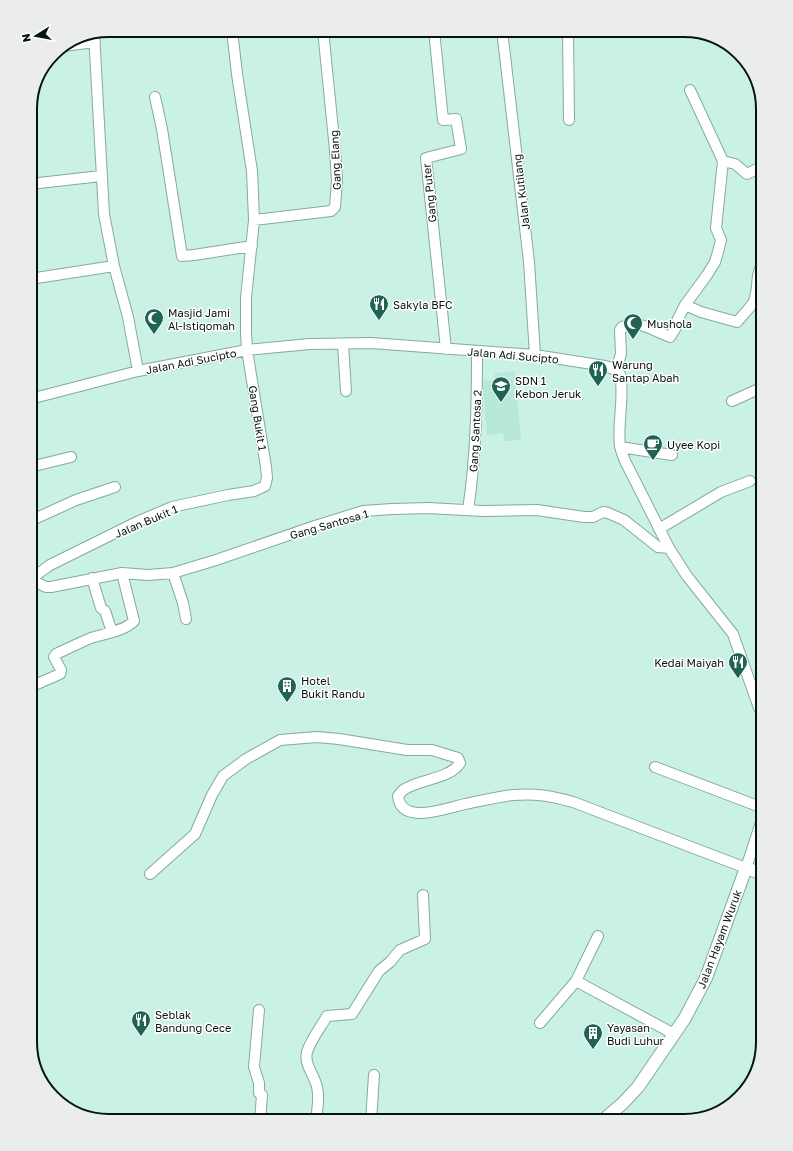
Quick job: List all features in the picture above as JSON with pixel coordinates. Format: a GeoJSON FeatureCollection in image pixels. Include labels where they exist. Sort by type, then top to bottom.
{"type":"FeatureCollection","features":[{"type":"Feature","properties":{"kind":"street","name":"Gang Bukit 1"},"geometry":{"type":"LineString","coordinates":[[233,37],[252,170],[254,220],[246,298],[246,334],[247,350],[266,467],[267,478],[265,486]]}},
{"type":"Feature","properties":{"kind":"street","name":"Gang Elang"},"geometry":{"type":"LineString","coordinates":[[254,220],[330,211],[335,207],[337,180],[324,37]]}},
{"type":"Feature","properties":{"kind":"street","name":"Gang Puter"},"geometry":{"type":"LineString","coordinates":[[435,37],[443,120],[456,119],[461,149],[426,158],[446,349]]}},
{"type":"Feature","properties":{"kind":"street","name":"Jalan Kutilang"},"geometry":{"type":"LineString","coordinates":[[503,37],[529,262],[535,355]]}},
{"type":"Feature","properties":{"kind":"street"},"geometry":{"type":"LineString","coordinates":[[568,37],[569,120]]}},
{"type":"Feature","properties":{"kind":"street"},"geometry":{"type":"LineString","coordinates":[[94,38],[104,214],[114,266],[128,317],[138,371]]}},
{"type":"Feature","properties":{"kind":"street"},"geometry":{"type":"LineString","coordinates":[[690,90],[723,161],[716,228],[721,240],[715,262],[685,305],[670,337],[647,326],[637,324],[622,327],[620,330],[621,354],[616,370],[620,374],[622,388],[620,447],[669,548],[687,576],[733,634],[756,699]]}},
{"type":"Feature","properties":{"kind":"street"},"geometry":{"type":"LineString","coordinates":[[155,96],[162,129],[182,256],[252,246]]}},
{"type":"Feature","properties":{"kind":"street"},"geometry":{"type":"LineString","coordinates":[[723,161],[735,164],[747,174],[756,170]]}},
{"type":"Feature","properties":{"kind":"street"},"geometry":{"type":"LineString","coordinates":[[37,183],[101,176]]}},
{"type":"Feature","properties":{"kind":"street"},"geometry":{"type":"LineString","coordinates":[[37,278],[114,266]]}},
{"type":"Feature","properties":{"kind":"street"},"geometry":{"type":"LineString","coordinates":[[685,305],[701,312],[737,322],[753,302],[756,292]]}},
{"type":"Feature","properties":{"kind":"street","name":"Jalan Adi Sucipto"},"geometry":{"type":"LineString","coordinates":[[37,397],[138,371],[247,350],[310,344],[371,343],[477,352],[535,355],[605,366],[616,370]]}},
{"type":"Feature","properties":{"kind":"street"},"geometry":{"type":"LineString","coordinates":[[343,344],[346,391]]}},
{"type":"Feature","properties":{"kind":"street","name":"Gang Santosa 2"},"geometry":{"type":"LineString","coordinates":[[468,510],[472,484],[476,432],[477,352]]}},
{"type":"Feature","properties":{"kind":"street"},"geometry":{"type":"LineString","coordinates":[[732,401],[756,390]]}},
{"type":"Feature","properties":{"kind":"street"},"geometry":{"type":"LineString","coordinates":[[620,447],[672,455]]}},
{"type":"Feature","properties":{"kind":"street"},"geometry":{"type":"LineString","coordinates":[[37,465],[71,457]]}},
{"type":"Feature","properties":{"kind":"street"},"geometry":{"type":"LineString","coordinates":[[659,529],[721,492],[750,481]]}},
{"type":"Feature","properties":{"kind":"street","name":"Jalan Bukit 1"},"geometry":{"type":"LineString","coordinates":[[37,577],[50,566],[139,521],[172,507],[254,491],[265,486]]}},
{"type":"Feature","properties":{"kind":"street"},"geometry":{"type":"LineString","coordinates":[[37,517],[76,500],[115,487]]}},
{"type":"Feature","properties":{"kind":"street","name":"Gang Santosa 1"},"geometry":{"type":"LineString","coordinates":[[37,582],[46,587],[51,587],[122,573],[148,575],[173,573],[363,511],[428,508],[468,510],[538,510],[584,517],[593,517],[603,512],[624,520],[658,547],[669,548]]}},
{"type":"Feature","properties":{"kind":"street"},"geometry":{"type":"LineString","coordinates":[[37,684],[60,674],[61,670],[54,657],[56,654],[92,638],[112,632],[134,621],[122,573]]}},
{"type":"Feature","properties":{"kind":"street"},"geometry":{"type":"LineString","coordinates":[[173,573],[183,603],[186,619]]}},
{"type":"Feature","properties":{"kind":"street"},"geometry":{"type":"LineString","coordinates":[[92,578],[101,608],[105,612],[112,632]]}},
{"type":"Feature","properties":{"kind":"street"},"geometry":{"type":"LineString","coordinates":[[150,874],[195,834],[212,794],[223,776],[246,759],[280,740],[317,737],[407,750],[432,750],[458,758],[460,763],[457,768],[439,777],[404,789],[398,796],[399,802],[404,809],[409,812],[430,813],[512,795],[548,795],[574,802],[756,872]]}},
{"type":"Feature","properties":{"kind":"street"},"geometry":{"type":"LineString","coordinates":[[655,767],[756,805]]}},
{"type":"Feature","properties":{"kind":"street"},"geometry":{"type":"LineString","coordinates":[[746,868],[756,837]]}},
{"type":"Feature","properties":{"kind":"street","name":"Jalan Hayam Wuruk"},"geometry":{"type":"LineString","coordinates":[[610,1114],[638,1087],[685,1018],[706,978],[746,868]]}},
{"type":"Feature","properties":{"kind":"street"},"geometry":{"type":"LineString","coordinates":[[317,1114],[318,1088],[306,1060],[311,1042],[327,1016],[352,1014],[379,971],[390,962],[400,950],[425,939],[423,895]]}},
{"type":"Feature","properties":{"kind":"street"},"geometry":{"type":"LineString","coordinates":[[540,1022],[576,981],[598,936]]}},
{"type":"Feature","properties":{"kind":"street"},"geometry":{"type":"LineString","coordinates":[[576,981],[674,1034]]}},
{"type":"Feature","properties":{"kind":"street"},"geometry":{"type":"LineString","coordinates":[[259,1010],[254,1067],[259,1083],[259,1093],[262,1095],[261,1114]]}},
{"type":"Feature","properties":{"kind":"street"},"geometry":{"type":"LineString","coordinates":[[371,1114],[374,1075]]}},
{"type":"Feature","properties":{"kind":"shaded area","name":"SDN 1 Kebon Jeruk"},"geometry":{"type":"Polygon","coordinates":[[[515,371],[521,440],[504,441],[503,433],[487,435],[482,381],[495,380],[495,373],[515,371]]]}},
{"type":"Feature","properties":{"kind":"green space"},"geometry":{"type":"Polygon","coordinates":[[[742,1085],[729,1098],[730,1095],[742,1085]]]}},
{"type":"Feature","properties":{"kind":"place","name":"Sakyla BFC"},"geometry":{"type":"Point","coordinates":[379,321]}},
{"type":"Feature","properties":{"kind":"place","name":"Masjid Jami Al-Istiqomah"},"geometry":{"type":"Point","coordinates":[154,335]}},
{"type":"Feature","properties":{"kind":"place","name":"Mushola"},"geometry":{"type":"Point","coordinates":[633,340]}},
{"type":"Feature","properties":{"kind":"place","name":"Warung Santap Abah"},"geometry":{"type":"Point","coordinates":[598,387]}},
{"type":"Feature","properties":{"kind":"place","name":"SDN 1 Kebon Jeruk"},"geometry":{"type":"Point","coordinates":[501,403]}},
{"type":"Feature","properties":{"kind":"place","name":"Uyee Kopi"},"geometry":{"type":"Point","coordinates":[653,461]}},
{"type":"Feature","properties":{"kind":"place","name":"Kedai Maiyah"},"geometry":{"type":"Point","coordinates":[738,679]}},
{"type":"Feature","properties":{"kind":"place","name":"Hotel Bukit Randu"},"geometry":{"type":"Point","coordinates":[287,703]}},
{"type":"Feature","properties":{"kind":"place","name":"Seblak Bandung Cece"},"geometry":{"type":"Point","coordinates":[141,1037]}},
{"type":"Feature","properties":{"kind":"place","name":"Yayasan Budi Luhur"},"geometry":{"type":"Point","coordinates":[593,1050]}}]}
